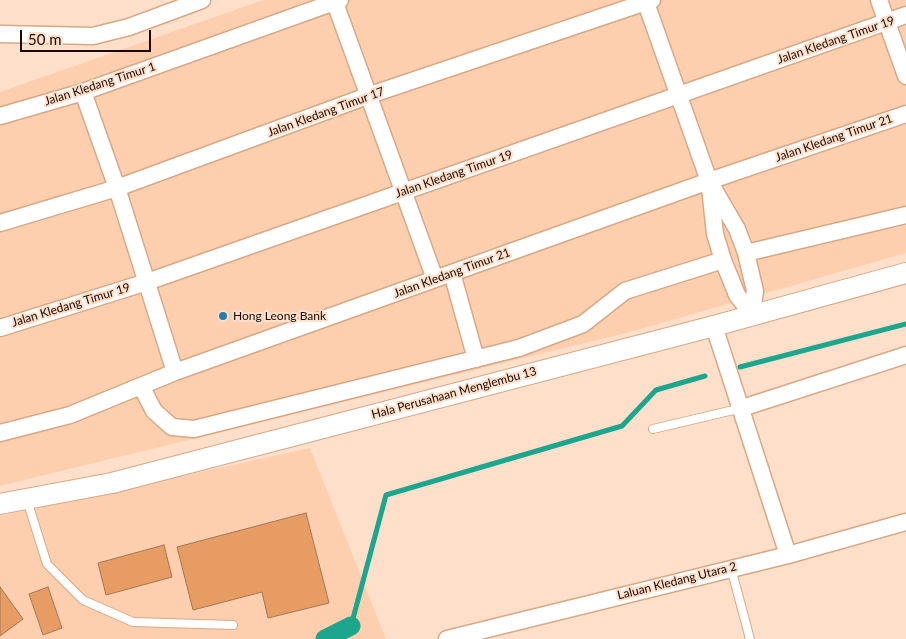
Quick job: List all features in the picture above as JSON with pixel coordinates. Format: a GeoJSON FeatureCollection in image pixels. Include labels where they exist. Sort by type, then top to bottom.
{"type":"FeatureCollection","features":[{"type":"Feature","properties":{"kind":"street"},"geometry":{"type":"LineString","coordinates":[[0,34],[93,36],[130,27],[202,0]]}},
{"type":"Feature","properties":{"kind":"street"},"geometry":{"type":"LineString","coordinates":[[879,0],[906,76]]}},
{"type":"Feature","properties":{"kind":"street"},"geometry":{"type":"LineString","coordinates":[[336,1],[436,279]]}},
{"type":"Feature","properties":{"kind":"street","name":"Jalan Kledang Timur 1"},"geometry":{"type":"LineString","coordinates":[[0,116],[83,92],[336,1]]}},
{"type":"Feature","properties":{"kind":"street"},"geometry":{"type":"LineString","coordinates":[[648,1],[709,181],[737,229],[746,253],[755,291],[752,314]]}},
{"type":"Feature","properties":{"kind":"street","name":"Jalan Kledang Timur 17"},"geometry":{"type":"LineString","coordinates":[[0,223],[117,188],[370,95],[648,1]]}},
{"type":"Feature","properties":{"kind":"street","name":"Jalan Kledang Timur 19"},"geometry":{"type":"LineString","coordinates":[[0,328],[147,282],[906,15]]}},
{"type":"Feature","properties":{"kind":"street"},"geometry":{"type":"LineString","coordinates":[[83,92],[117,188],[176,372]]}},
{"type":"Feature","properties":{"kind":"street","name":"Jalan Kledang Timur 21"},"geometry":{"type":"LineString","coordinates":[[0,433],[70,415],[176,372],[709,181],[906,114]]}},
{"type":"Feature","properties":{"kind":"street"},"geometry":{"type":"LineString","coordinates":[[709,181],[715,234],[723,260],[737,295],[752,314]]}},
{"type":"Feature","properties":{"kind":"street"},"geometry":{"type":"LineString","coordinates":[[746,253],[906,215]]}},
{"type":"Feature","properties":{"kind":"street"},"geometry":{"type":"LineString","coordinates":[[141,386],[154,411],[172,427],[194,428],[520,348],[583,324],[625,291],[723,260]]}},
{"type":"Feature","properties":{"kind":"street"},"geometry":{"type":"LineString","coordinates":[[452,273],[476,359]]}},
{"type":"Feature","properties":{"kind":"street","name":"Hala Perusahaan Menglembu 13"},"geometry":{"type":"LineString","coordinates":[[0,504],[112,483],[714,326],[906,273]]}},
{"type":"Feature","properties":{"kind":"street"},"geometry":{"type":"LineString","coordinates":[[714,326],[788,555]]}},
{"type":"Feature","properties":{"kind":"street"},"geometry":{"type":"LineString","coordinates":[[742,408],[906,355]]}},
{"type":"Feature","properties":{"kind":"street","name":"Laluan Kledang Utara 2"},"geometry":{"type":"LineString","coordinates":[[447,639],[788,555],[906,522]]}},
{"type":"Feature","properties":{"kind":"lane"},"geometry":{"type":"LineString","coordinates":[[652,429],[742,408]]}},
{"type":"Feature","properties":{"kind":"lane"},"geometry":{"type":"LineString","coordinates":[[27,500],[47,564],[83,600],[133,622],[233,625]]}},
{"type":"Feature","properties":{"kind":"lane"},"geometry":{"type":"LineString","coordinates":[[731,568],[750,639]]}},
{"type":"Feature","properties":{"kind":"shaded area"},"geometry":{"type":"Polygon","coordinates":[[[263,0],[906,0],[906,253],[626,333],[0,486],[0,92],[263,0]]]}},
{"type":"Feature","properties":{"kind":"shaded area"},"geometry":{"type":"Polygon","coordinates":[[[310,448],[386,639],[0,639],[0,516],[310,448]]]}},
{"type":"Feature","properties":{"kind":"building"},"geometry":{"type":"Polygon","coordinates":[[[306,513],[329,603],[268,618],[262,592],[193,610],[177,547],[306,513]]]}},
{"type":"Feature","properties":{"kind":"building"},"geometry":{"type":"Polygon","coordinates":[[[164,545],[172,577],[106,595],[98,563],[164,545]]]}},
{"type":"Feature","properties":{"kind":"building"},"geometry":{"type":"Polygon","coordinates":[[[0,587],[23,619],[0,636],[0,587]]]}},
{"type":"Feature","properties":{"kind":"building"},"geometry":{"type":"Polygon","coordinates":[[[48,587],[62,628],[43,635],[29,594],[48,587]]]}},
{"type":"Feature","properties":{"kind":"waterway"},"geometry":{"type":"LineString","coordinates":[[740,367],[906,324]]}},
{"type":"Feature","properties":{"kind":"waterway"},"geometry":{"type":"LineString","coordinates":[[351,626],[386,495],[622,426],[656,390],[705,376]]}},
{"type":"Feature","properties":{"kind":"waterway"},"geometry":{"type":"LineString","coordinates":[[325,639],[351,626]]}},
{"type":"Feature","properties":{"kind":"place","name":"Hong Leong Bank"},"geometry":{"type":"Point","coordinates":[223,316]}}]}
